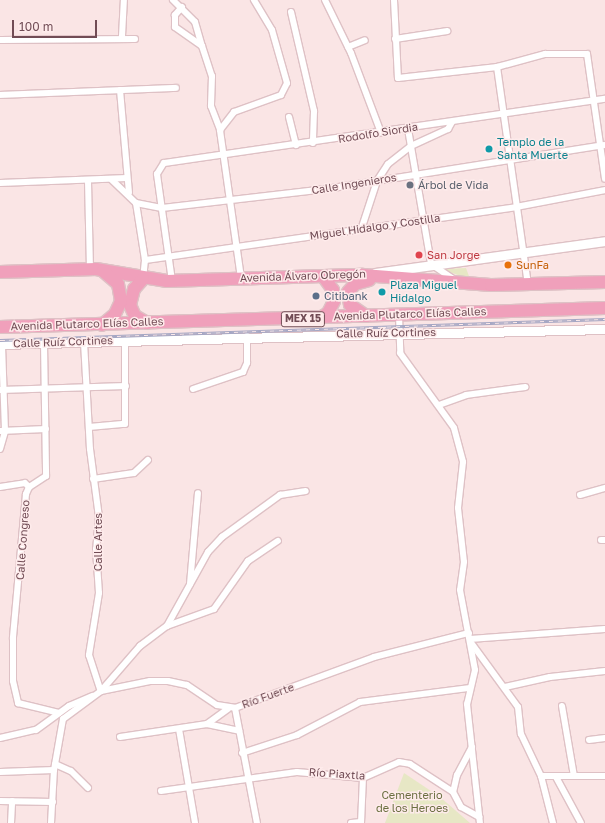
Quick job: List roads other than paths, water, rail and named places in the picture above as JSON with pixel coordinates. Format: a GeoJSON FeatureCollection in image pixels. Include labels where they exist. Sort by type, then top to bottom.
{"type":"FeatureCollection","features":[{"type":"Feature","properties":{"kind":"highway","name":"Avenida Álvaro Obregón"},"geometry":{"type":"LineString","coordinates":[[0,272],[90,269],[143,279],[172,281],[363,275]]}},
{"type":"Feature","properties":{"kind":"highway"},"geometry":{"type":"LineString","coordinates":[[103,271],[118,284],[126,301],[136,316],[147,323]]}},
{"type":"Feature","properties":{"kind":"highway"},"geometry":{"type":"LineString","coordinates":[[363,275],[456,281],[490,285],[514,291],[605,289]]}},
{"type":"Feature","properties":{"kind":"highway"},"geometry":{"type":"LineString","coordinates":[[320,318],[328,313],[334,301],[333,290],[323,276]]}},
{"type":"Feature","properties":{"kind":"highway"},"geometry":{"type":"LineString","coordinates":[[367,316],[350,305],[348,292],[354,284],[378,279],[426,278]]}},
{"type":"Feature","properties":{"kind":"highway"},"geometry":{"type":"LineString","coordinates":[[102,325],[115,314],[143,279]]}},
{"type":"Feature","properties":{"kind":"highway"},"geometry":{"type":"LineString","coordinates":[[490,285],[605,282]]}},
{"type":"Feature","properties":{"kind":"highway","name":"Avenida Plutarco Elías Calles"},"geometry":{"type":"LineString","coordinates":[[0,327],[102,325],[605,308]]}},
{"type":"Feature","properties":{"kind":"highway"},"geometry":{"type":"LineString","coordinates":[[530,310],[605,312]]}},
{"type":"Feature","properties":{"kind":"highway"},"geometry":{"type":"LineString","coordinates":[[530,310],[538,318],[605,316]]}},
{"type":"Feature","properties":{"kind":"street"},"geometry":{"type":"LineString","coordinates":[[122,36],[124,0]]}},
{"type":"Feature","properties":{"kind":"street"},"geometry":{"type":"LineString","coordinates":[[173,0],[195,22],[212,76],[211,106],[220,130],[222,156],[231,202],[241,278]]}},
{"type":"Feature","properties":{"kind":"street"},"geometry":{"type":"LineString","coordinates":[[220,130],[234,112],[281,95],[287,88],[272,30],[254,0]]}},
{"type":"Feature","properties":{"kind":"street"},"geometry":{"type":"LineString","coordinates":[[325,0],[348,46],[381,133]]}},
{"type":"Feature","properties":{"kind":"street"},"geometry":{"type":"LineString","coordinates":[[394,0],[398,78],[497,67],[544,54],[587,54],[592,101],[602,145],[605,179]]}},
{"type":"Feature","properties":{"kind":"street"},"geometry":{"type":"LineString","coordinates":[[182,8],[175,15],[175,27],[202,46]]}},
{"type":"Feature","properties":{"kind":"street"},"geometry":{"type":"LineString","coordinates":[[291,12],[314,111],[313,143]]}},
{"type":"Feature","properties":{"kind":"street"},"geometry":{"type":"LineString","coordinates":[[395,39],[447,31]]}},
{"type":"Feature","properties":{"kind":"street"},"geometry":{"type":"LineString","coordinates":[[0,40],[122,36],[135,39]]}},
{"type":"Feature","properties":{"kind":"street"},"geometry":{"type":"LineString","coordinates":[[348,46],[365,40]]}},
{"type":"Feature","properties":{"kind":"street"},"geometry":{"type":"LineString","coordinates":[[497,67],[522,253],[528,284]]}},
{"type":"Feature","properties":{"kind":"street"},"geometry":{"type":"LineString","coordinates":[[0,95],[176,88]]}},
{"type":"Feature","properties":{"kind":"street"},"geometry":{"type":"LineString","coordinates":[[120,90],[129,193]]}},
{"type":"Feature","properties":{"kind":"street","name":"Rodolfo Siordia"},"geometry":{"type":"LineString","coordinates":[[162,208],[157,174],[164,163],[296,146],[605,99]]}},
{"type":"Feature","properties":{"kind":"street"},"geometry":{"type":"LineString","coordinates":[[289,117],[296,146]]}},
{"type":"Feature","properties":{"kind":"street"},"geometry":{"type":"LineString","coordinates":[[360,230],[377,181],[396,155],[411,146],[448,129],[452,122]]}},
{"type":"Feature","properties":{"kind":"street"},"geometry":{"type":"LineString","coordinates":[[408,129],[430,264],[456,281]]}},
{"type":"Feature","properties":{"kind":"street","name":"Calle Ingenieros"},"geometry":{"type":"LineString","coordinates":[[136,203],[162,208],[231,202],[377,181],[602,145]]}},
{"type":"Feature","properties":{"kind":"street"},"geometry":{"type":"LineString","coordinates":[[0,183],[88,181],[127,178]]}},
{"type":"Feature","properties":{"kind":"street"},"geometry":{"type":"LineString","coordinates":[[112,180],[129,193],[136,203],[145,260],[143,279]]}},
{"type":"Feature","properties":{"kind":"street"},"geometry":{"type":"LineString","coordinates":[[88,181],[90,269]]}},
{"type":"Feature","properties":{"kind":"street","name":"Miguel Hidalgo y Costilla"},"geometry":{"type":"LineString","coordinates":[[145,260],[516,207],[605,190]]}},
{"type":"Feature","properties":{"kind":"street"},"geometry":{"type":"LineString","coordinates":[[162,208],[172,281]]}},
{"type":"Feature","properties":{"kind":"street","name":"Avenida Álvaro Obregón"},"geometry":{"type":"LineString","coordinates":[[363,275],[430,264],[605,241]]}},
{"type":"Feature","properties":{"kind":"street"},"geometry":{"type":"LineString","coordinates":[[399,315],[398,332],[400,353],[454,428],[463,462],[458,508],[464,562],[460,590],[475,670],[467,704],[479,820]]}},
{"type":"Feature","properties":{"kind":"street","name":"Calle Ruíz Cortines"},"geometry":{"type":"LineString","coordinates":[[1,344],[398,332],[605,329]]}},
{"type":"Feature","properties":{"kind":"street"},"geometry":{"type":"LineString","coordinates":[[193,390],[243,372],[246,336]]}},
{"type":"Feature","properties":{"kind":"street"},"geometry":{"type":"LineString","coordinates":[[89,428],[125,424],[125,340]]}},
{"type":"Feature","properties":{"kind":"street","name":"Calle Artes"},"geometry":{"type":"LineString","coordinates":[[84,342],[84,388],[93,479],[99,517],[96,549],[99,593],[89,655],[101,691]]}},
{"type":"Feature","properties":{"kind":"street","name":"Calle Congreso"},"geometry":{"type":"LineString","coordinates":[[44,343],[46,476],[29,487],[13,638],[15,699],[26,707],[59,713]]}},
{"type":"Feature","properties":{"kind":"street"},"geometry":{"type":"LineString","coordinates":[[0,449],[3,431],[1,344]]}},
{"type":"Feature","properties":{"kind":"street"},"geometry":{"type":"LineString","coordinates":[[2,390],[45,390],[126,386]]}},
{"type":"Feature","properties":{"kind":"street"},"geometry":{"type":"LineString","coordinates":[[438,405],[466,395],[525,387]]}},
{"type":"Feature","properties":{"kind":"street"},"geometry":{"type":"LineString","coordinates":[[3,431],[46,429]]}},
{"type":"Feature","properties":{"kind":"street"},"geometry":{"type":"LineString","coordinates":[[93,479],[130,474],[148,460]]}},
{"type":"Feature","properties":{"kind":"street"},"geometry":{"type":"LineString","coordinates":[[0,487],[25,483],[29,487]]}},
{"type":"Feature","properties":{"kind":"street"},"geometry":{"type":"LineString","coordinates":[[580,495],[605,488]]}},
{"type":"Feature","properties":{"kind":"street"},"geometry":{"type":"LineString","coordinates":[[167,626],[208,552],[228,532],[280,495],[306,491]]}},
{"type":"Feature","properties":{"kind":"street"},"geometry":{"type":"LineString","coordinates":[[190,586],[198,493]]}},
{"type":"Feature","properties":{"kind":"street"},"geometry":{"type":"LineString","coordinates":[[101,691],[140,646],[167,626],[214,609],[248,561],[278,541]]}},
{"type":"Feature","properties":{"kind":"street","name":"Río Fuerte"},"geometry":{"type":"LineString","coordinates":[[51,823],[54,767],[63,719],[92,701],[93,696],[101,691],[150,680],[168,681],[186,685],[228,709],[235,708],[374,657],[470,639],[605,630]]}},
{"type":"Feature","properties":{"kind":"street"},"geometry":{"type":"LineString","coordinates":[[470,639],[518,707],[520,734],[541,776],[553,823]]}},
{"type":"Feature","properties":{"kind":"street"},"geometry":{"type":"LineString","coordinates":[[505,687],[550,677],[605,672]]}},
{"type":"Feature","properties":{"kind":"street"},"geometry":{"type":"LineString","coordinates":[[242,753],[297,735],[360,702],[470,688]]}},
{"type":"Feature","properties":{"kind":"street"},"geometry":{"type":"LineString","coordinates":[[0,738],[36,730],[59,713],[93,696]]}},
{"type":"Feature","properties":{"kind":"street"},"geometry":{"type":"LineString","coordinates":[[562,706],[574,776]]}},
{"type":"Feature","properties":{"kind":"street"},"geometry":{"type":"LineString","coordinates":[[235,708],[242,753],[257,823]]}},
{"type":"Feature","properties":{"kind":"street"},"geometry":{"type":"LineString","coordinates":[[207,724],[228,709]]}},
{"type":"Feature","properties":{"kind":"street"},"geometry":{"type":"LineString","coordinates":[[120,737],[207,724],[239,731]]}},
{"type":"Feature","properties":{"kind":"street"},"geometry":{"type":"LineString","coordinates":[[179,729],[195,823]]}},
{"type":"Feature","properties":{"kind":"street"},"geometry":{"type":"LineString","coordinates":[[589,740],[605,738]]}},
{"type":"Feature","properties":{"kind":"street"},"geometry":{"type":"LineString","coordinates":[[472,748],[457,775],[453,792],[461,806],[479,820]]}},
{"type":"Feature","properties":{"kind":"street","name":"Río Piaxtla"},"geometry":{"type":"LineString","coordinates":[[161,791],[248,778],[313,771],[363,778],[394,763],[405,762],[453,792]]}},
{"type":"Feature","properties":{"kind":"street"},"geometry":{"type":"LineString","coordinates":[[0,772],[54,767],[77,776],[88,788]]}},
{"type":"Feature","properties":{"kind":"street"},"geometry":{"type":"LineString","coordinates":[[541,776],[605,776]]}},
{"type":"Feature","properties":{"kind":"street"},"geometry":{"type":"LineString","coordinates":[[556,777],[581,823]]}},
{"type":"Feature","properties":{"kind":"street"},"geometry":{"type":"LineString","coordinates":[[351,823],[361,822],[363,778]]}},
{"type":"Feature","properties":{"kind":"street"},"geometry":{"type":"LineString","coordinates":[[0,801],[53,802]]}},
{"type":"Feature","properties":{"kind":"street"},"geometry":{"type":"LineString","coordinates":[[11,823],[12,801]]}},
{"type":"Feature","properties":{"kind":"railway"},"geometry":{"type":"LineString","coordinates":[[0,340],[605,319]]}},
{"type":"Feature","properties":{"kind":"place","name":"Templo de la Santa Muerte"},"geometry":{"type":"Point","coordinates":[489,149]}},
{"type":"Feature","properties":{"kind":"place","name":"Árbol de Vida"},"geometry":{"type":"Point","coordinates":[410,185]}},
{"type":"Feature","properties":{"kind":"place","name":"San Jorge"},"geometry":{"type":"Point","coordinates":[419,255]}},
{"type":"Feature","properties":{"kind":"place","name":"SunFa"},"geometry":{"type":"Point","coordinates":[508,265]}},
{"type":"Feature","properties":{"kind":"place","name":"Plaza Miguel Hidalgo"},"geometry":{"type":"Point","coordinates":[382,292]}},
{"type":"Feature","properties":{"kind":"place","name":"Citibank"},"geometry":{"type":"Point","coordinates":[316,296]}},
{"type":"Feature","properties":{"kind":"park label","name":"Cementerio de los Heroes"},"geometry":{"type":"Point","coordinates":[412,802]}}]}
